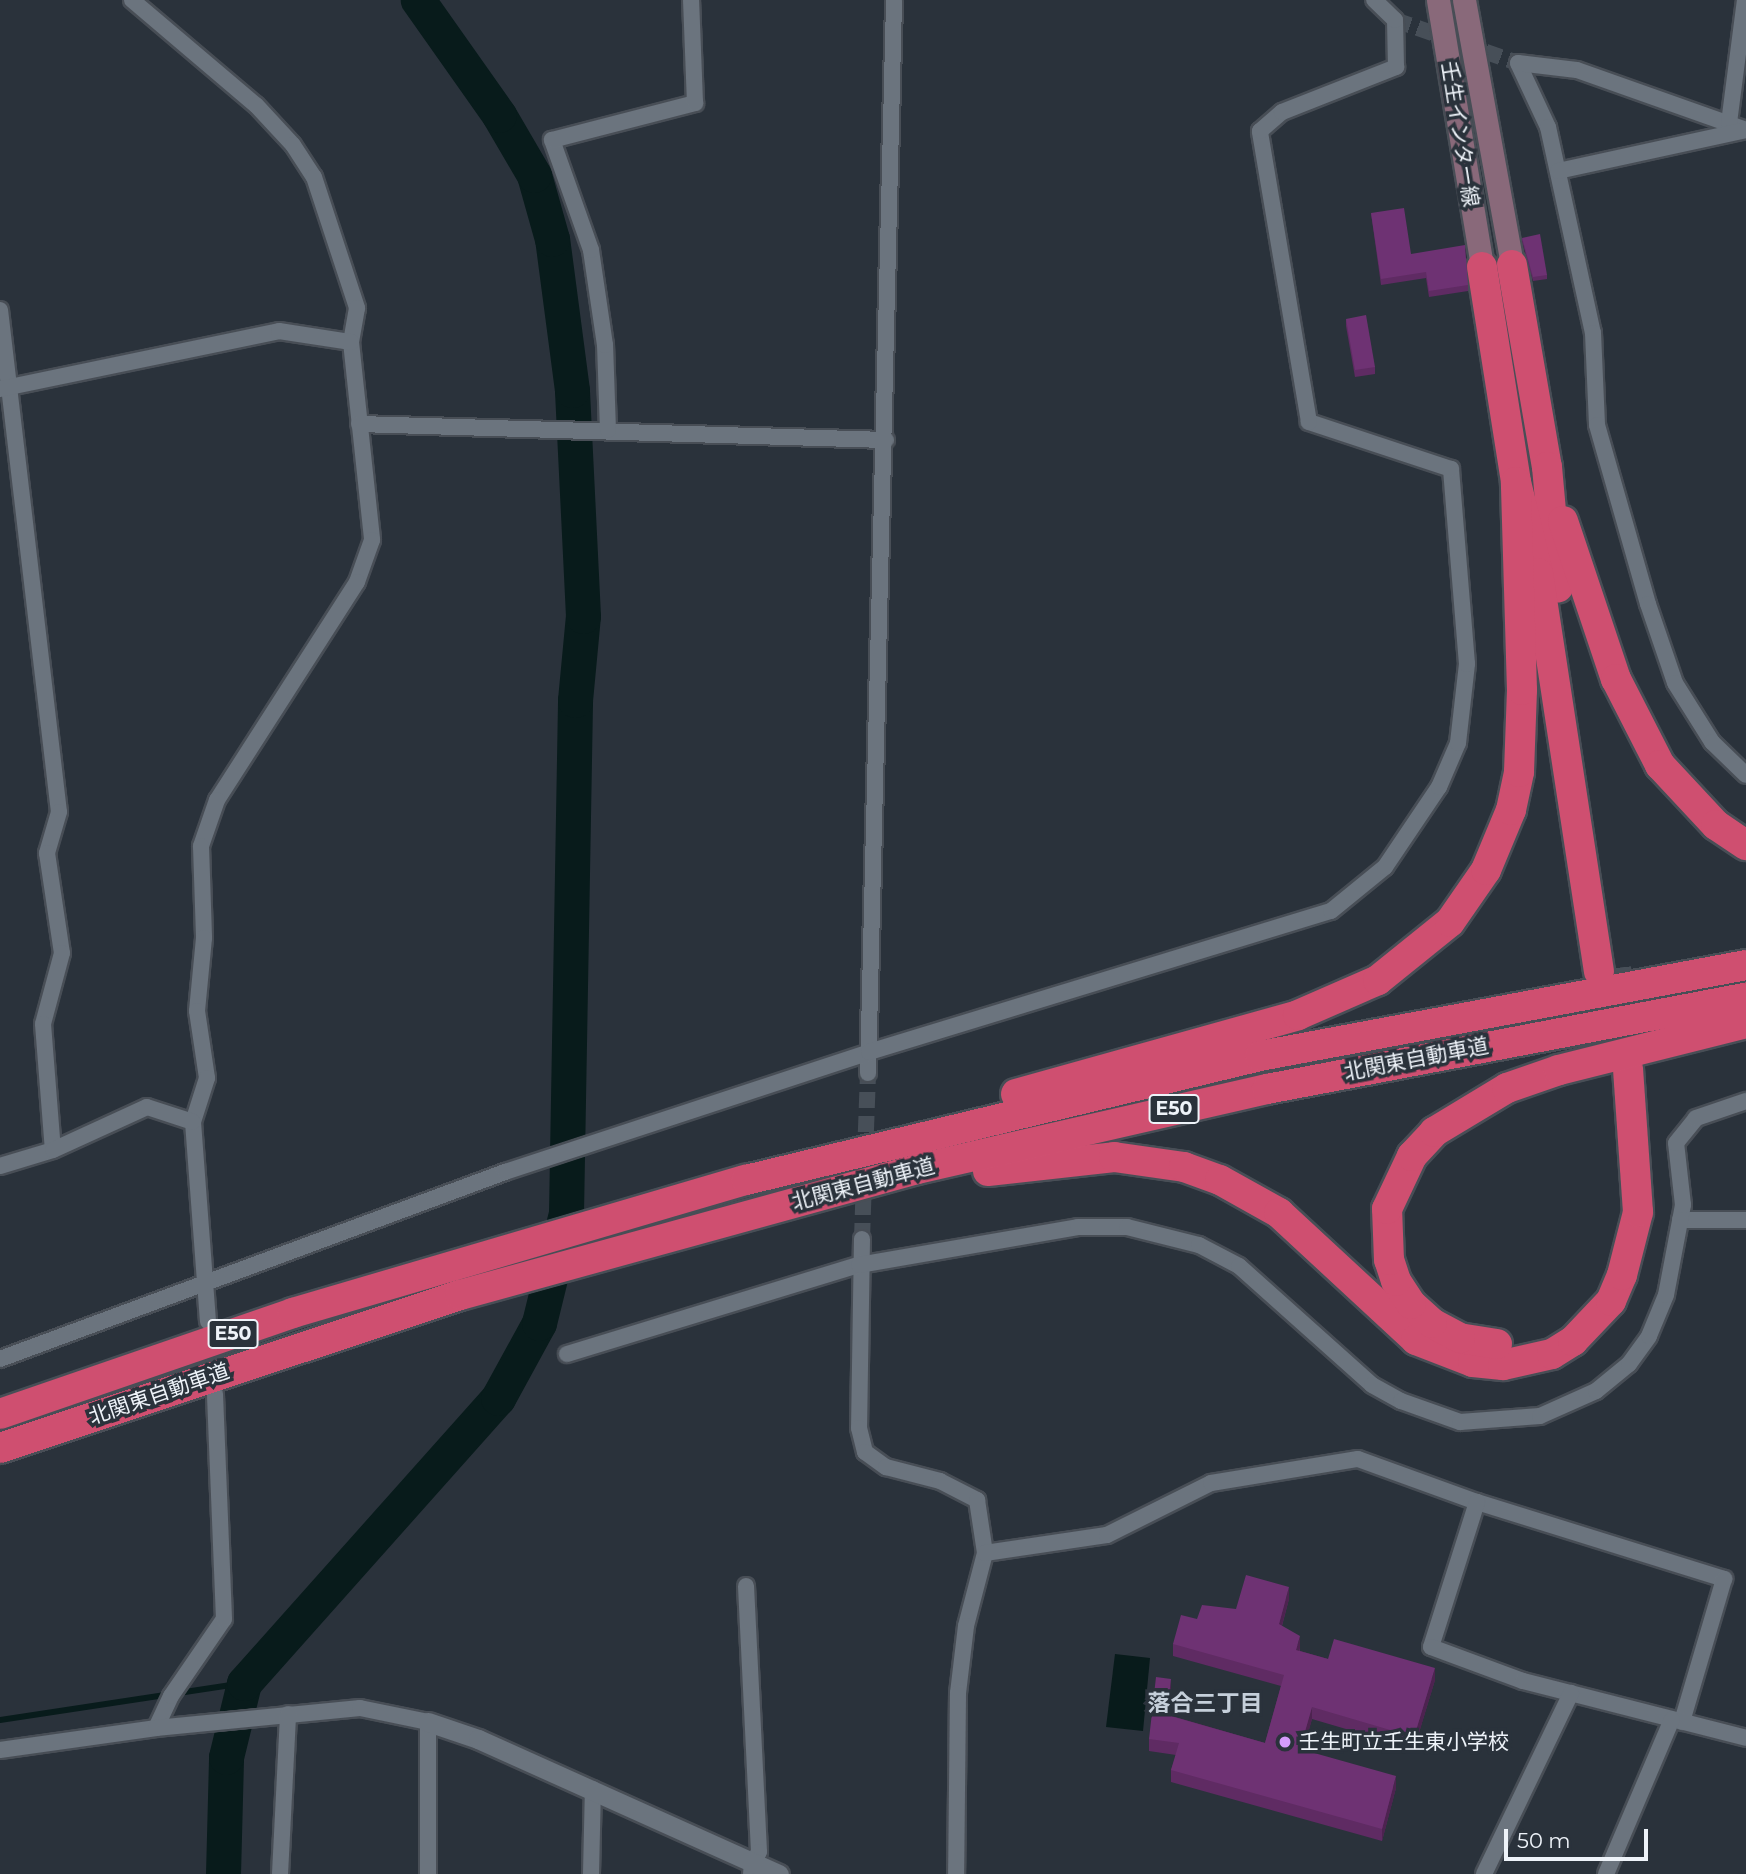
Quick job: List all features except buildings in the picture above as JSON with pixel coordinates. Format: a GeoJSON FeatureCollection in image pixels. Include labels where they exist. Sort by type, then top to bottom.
{"type":"FeatureCollection","features":[{"type":"Feature","properties":{"kind":"highway"},"geometry":{"type":"LineString","coordinates":[[1482,267],[1516,482],[1538,573],[1608,969],[1555,572],[1547,467],[1512,265]]}},
{"type":"Feature","properties":{"kind":"highway"},"geometry":{"type":"LineString","coordinates":[[1547,467],[1616,679],[1638,725],[1660,765],[1686,796],[1746,845]]}},
{"type":"Feature","properties":{"kind":"highway"},"geometry":{"type":"LineString","coordinates":[[746,1180],[908,1124],[1298,1015],[1378,980],[1429,943],[1486,870],[1511,810],[1519,772],[1522,690],[1516,482]]}},
{"type":"Feature","properties":{"kind":"highway","name":"北関東自動車道"},"geometry":{"type":"LineString","coordinates":[[0,1414],[280,1318],[468,1259],[746,1180],[1259,1056],[1746,965]]}},
{"type":"Feature","properties":{"kind":"highway","name":"北関東自動車道"},"geometry":{"type":"LineString","coordinates":[[0,1448],[460,1295],[903,1172],[1089,1127],[1468,1048],[1746,998]]}},
{"type":"Feature","properties":{"kind":"highway"},"geometry":{"type":"LineString","coordinates":[[609,1254],[756,1228],[1024,1164],[1093,1157],[1148,1161],[1220,1180],[1279,1213],[1416,1340],[1473,1362],[1528,1360],[1552,1354],[1595,1323],[1611,1301],[1629,1257],[1638,1212],[1639,1178],[1620,1070],[1620,1218],[1605,1271],[1592,1296],[1576,1315],[1532,1340],[1487,1345],[1432,1323],[1411,1304],[1396,1281],[1385,1233],[1397,1182],[1412,1156],[1434,1132],[1507,1088],[1571,1067],[1746,1023]]}},
{"type":"Feature","properties":{"kind":"main road","name":"壬生インター線"},"geometry":{"type":"LineString","coordinates":[[1438,0],[1482,267]]}},
{"type":"Feature","properties":{"kind":"main road","name":"壬生インター線"},"geometry":{"type":"LineString","coordinates":[[1464,0],[1512,265]]}},
{"type":"Feature","properties":{"kind":"street"},"geometry":{"type":"LineString","coordinates":[[132,0],[256,105],[293,145],[314,177],[357,308],[351,342],[372,540],[357,582],[217,800],[201,846],[204,938],[197,1011],[207,1078],[193,1122],[208,1321]]}},
{"type":"Feature","properties":{"kind":"street"},"geometry":{"type":"LineString","coordinates":[[608,430],[605,345],[591,250],[552,140],[695,103],[691,0]]}},
{"type":"Feature","properties":{"kind":"street"},"geometry":{"type":"LineString","coordinates":[[868,1073],[886,440],[894,0]]}},
{"type":"Feature","properties":{"kind":"street"},"geometry":{"type":"LineString","coordinates":[[0,1359],[505,1172],[869,1052],[1331,911],[1385,867],[1439,788],[1458,743],[1467,664],[1451,469],[1308,422],[1260,131],[1282,112],[1396,67],[1395,20],[1374,0]]}},
{"type":"Feature","properties":{"kind":"street"},"geometry":{"type":"LineString","coordinates":[[1729,123],[1745,0]]}},
{"type":"Feature","properties":{"kind":"street"},"geometry":{"type":"LineString","coordinates":[[1746,130],[1577,70],[1518,63],[1548,127],[1593,333],[1597,425],[1648,604],[1675,683],[1712,742],[1746,775]]}},
{"type":"Feature","properties":{"kind":"street"},"geometry":{"type":"LineString","coordinates":[[1558,171],[1746,130]]}},
{"type":"Feature","properties":{"kind":"street"},"geometry":{"type":"LineString","coordinates":[[0,310],[6,388],[59,812],[47,853],[62,953],[43,1024],[53,1150]]}},
{"type":"Feature","properties":{"kind":"street"},"geometry":{"type":"LineString","coordinates":[[6,388],[279,331],[351,342]]}},
{"type":"Feature","properties":{"kind":"street"},"geometry":{"type":"LineString","coordinates":[[359,424],[886,440]]}},
{"type":"Feature","properties":{"kind":"street"},"geometry":{"type":"LineString","coordinates":[[567,1354],[859,1265],[1078,1227],[1126,1227],[1169,1235],[1239,1266],[1372,1385],[1426,1412],[1460,1422],[1490,1422],[1540,1416],[1596,1391],[1629,1364],[1649,1336],[1666,1295],[1683,1205],[1676,1143],[1696,1118],[1746,1101]]}},
{"type":"Feature","properties":{"kind":"street"},"geometry":{"type":"LineString","coordinates":[[0,1166],[53,1150],[147,1107],[193,1122]]}},
{"type":"Feature","properties":{"kind":"street"},"geometry":{"type":"LineString","coordinates":[[1680,1220],[1746,1220]]}},
{"type":"Feature","properties":{"kind":"street"},"geometry":{"type":"LineString","coordinates":[[862,1238],[859,1265],[859,1428],[865,1452],[886,1467],[940,1481],[977,1500],[985,1553],[966,1626],[958,1693],[956,1874]]}},
{"type":"Feature","properties":{"kind":"street"},"geometry":{"type":"LineString","coordinates":[[156,1728],[171,1696],[224,1619],[215,1394]]}},
{"type":"Feature","properties":{"kind":"street"},"geometry":{"type":"LineString","coordinates":[[985,1553],[1107,1535],[1211,1483],[1358,1459],[1477,1502],[1724,1579],[1677,1720],[1606,1874]]}},
{"type":"Feature","properties":{"kind":"street"},"geometry":{"type":"LineString","coordinates":[[1477,1502],[1431,1647],[1523,1681],[1746,1738]]}},
{"type":"Feature","properties":{"kind":"street"},"geometry":{"type":"LineString","coordinates":[[746,1586],[759,1852],[751,1868]]}},
{"type":"Feature","properties":{"kind":"street"},"geometry":{"type":"LineString","coordinates":[[1484,1874],[1571,1693]]}},
{"type":"Feature","properties":{"kind":"street"},"geometry":{"type":"LineString","coordinates":[[0,1750],[156,1728],[360,1707],[428,1722],[593,1789],[751,1868],[779,1874]]}},
{"type":"Feature","properties":{"kind":"street"},"geometry":{"type":"LineString","coordinates":[[280,1874],[288,1714]]}},
{"type":"Feature","properties":{"kind":"street"},"geometry":{"type":"LineString","coordinates":[[428,1722],[428,1874]]}},
{"type":"Feature","properties":{"kind":"street"},"geometry":{"type":"LineString","coordinates":[[591,1874],[593,1789]]}},
{"type":"Feature","properties":{"kind":"shaded area"},"geometry":{"type":"Polygon","coordinates":[[[1115,1654],[1150,1658],[1143,1731],[1106,1727],[1115,1654]]]}},
{"type":"Feature","properties":{"kind":"waterway"},"geometry":{"type":"LineString","coordinates":[[223,1874],[226,1757],[244,1683],[498,1398],[539,1323],[566,1213],[575,700],[583,616],[572,390],[552,239],[534,175],[499,115],[418,0]]}},
{"type":"Feature","properties":{"kind":"waterway"},"geometry":{"type":"LineString","coordinates":[[0,1720],[244,1683]]}},
{"type":"Feature","properties":{"kind":"tunnel"},"geometry":{"type":"LineString","coordinates":[[1395,20],[1518,63]]}},
{"type":"Feature","properties":{"kind":"tunnel"},"geometry":{"type":"LineString","coordinates":[[1616,968],[1628,1068]]}},
{"type":"Feature","properties":{"kind":"tunnel"},"geometry":{"type":"LineString","coordinates":[[865,1156],[868,1073]]}},
{"type":"Feature","properties":{"kind":"tunnel"},"geometry":{"type":"LineString","coordinates":[[862,1239],[864,1178]]}},
{"type":"Feature","properties":{"kind":"place","name":"壬生町立壬生東小学校"},"geometry":{"type":"Point","coordinates":[1285,1742]}},
{"type":"Feature","properties":{"kind":"district","name":"落合三丁目"},"geometry":{"type":"Point","coordinates":[1205,1703]}}]}
